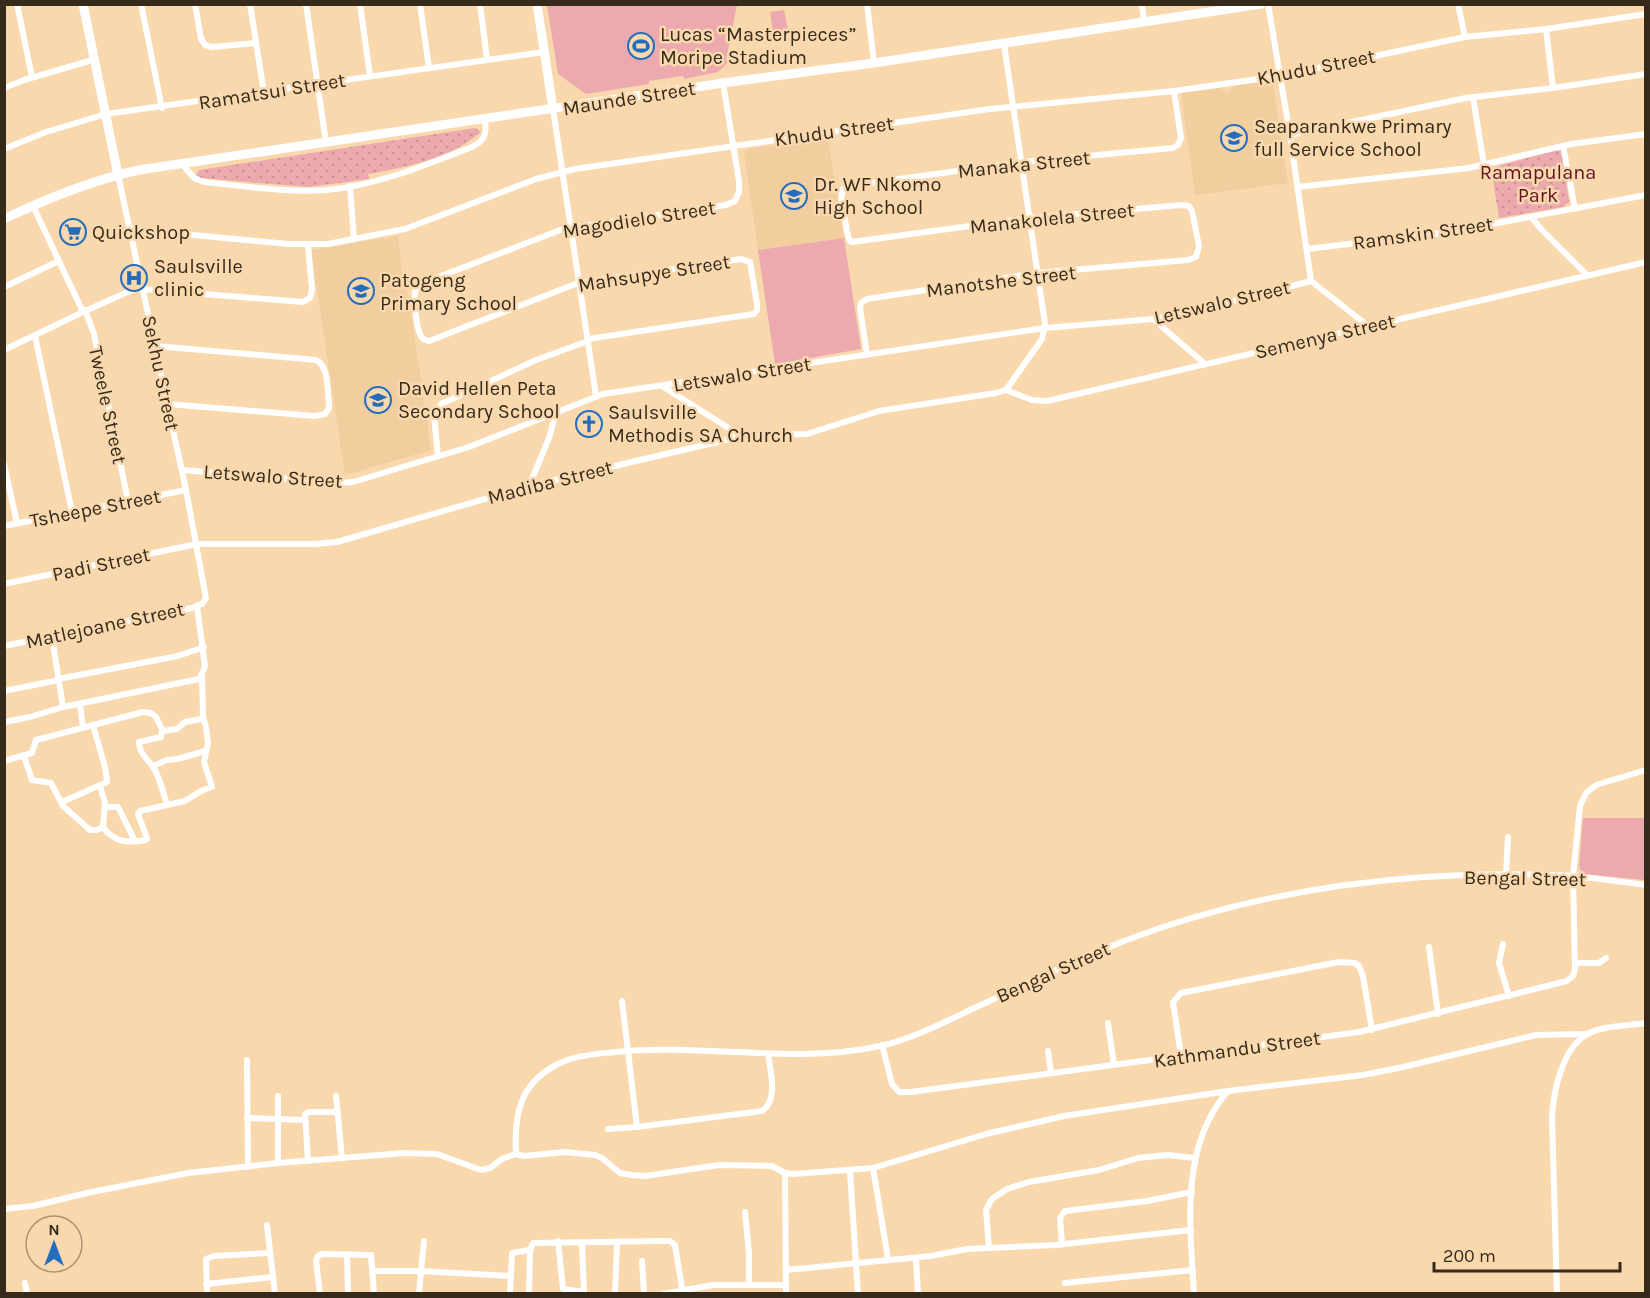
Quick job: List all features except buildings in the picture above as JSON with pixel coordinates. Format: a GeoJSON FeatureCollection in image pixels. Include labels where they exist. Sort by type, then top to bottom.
{"type":"FeatureCollection","features":[{"type":"Feature","properties":{"kind":"street"},"geometry":{"type":"LineString","coordinates":[[17,4],[32,78]]}},
{"type":"Feature","properties":{"kind":"street","name":"Sekhu Street"},"geometry":{"type":"LineString","coordinates":[[83,4],[182,470],[206,594],[205,601]]}},
{"type":"Feature","properties":{"kind":"street"},"geometry":{"type":"LineString","coordinates":[[141,4],[162,108]]}},
{"type":"Feature","properties":{"kind":"street"},"geometry":{"type":"LineString","coordinates":[[195,4],[201,39],[205,45],[212,47],[256,43]]}},
{"type":"Feature","properties":{"kind":"street"},"geometry":{"type":"LineString","coordinates":[[250,4],[264,93]]}},
{"type":"Feature","properties":{"kind":"street"},"geometry":{"type":"LineString","coordinates":[[306,4],[326,143]]}},
{"type":"Feature","properties":{"kind":"street"},"geometry":{"type":"LineString","coordinates":[[360,4],[370,76]]}},
{"type":"Feature","properties":{"kind":"street"},"geometry":{"type":"LineString","coordinates":[[420,4],[429,68]]}},
{"type":"Feature","properties":{"kind":"street"},"geometry":{"type":"LineString","coordinates":[[480,4],[487,59]]}},
{"type":"Feature","properties":{"kind":"street"},"geometry":{"type":"LineString","coordinates":[[537,4],[596,396]]}},
{"type":"Feature","properties":{"kind":"street"},"geometry":{"type":"LineString","coordinates":[[867,4],[874,63]]}},
{"type":"Feature","properties":{"kind":"street"},"geometry":{"type":"LineString","coordinates":[[1142,4],[1144,22]]}},
{"type":"Feature","properties":{"kind":"street","name":"Maunde Street"},"geometry":{"type":"LineString","coordinates":[[4,219],[118,175],[182,164],[723,83],[1004,44],[1261,4]]}},
{"type":"Feature","properties":{"kind":"street"},"geometry":{"type":"LineString","coordinates":[[1268,4],[1311,281],[1368,326]]}},
{"type":"Feature","properties":{"kind":"street"},"geometry":{"type":"LineString","coordinates":[[1458,4],[1465,37]]}},
{"type":"Feature","properties":{"kind":"street","name":"Khudu Street"},"geometry":{"type":"LineString","coordinates":[[130,229],[308,245],[354,239],[416,226],[536,179],[563,171],[1014,106],[1174,91],[1280,76],[1465,37],[1546,29],[1646,14]]}},
{"type":"Feature","properties":{"kind":"street"},"geometry":{"type":"LineString","coordinates":[[1546,29],[1554,88]]}},
{"type":"Feature","properties":{"kind":"street"},"geometry":{"type":"LineString","coordinates":[[1004,44],[1045,328],[1038,345],[1006,390]]}},
{"type":"Feature","properties":{"kind":"street","name":"Ramatsui Street"},"geometry":{"type":"LineString","coordinates":[[4,149],[46,132],[106,114],[162,108],[544,52]]}},
{"type":"Feature","properties":{"kind":"street"},"geometry":{"type":"LineString","coordinates":[[4,88],[96,59]]}},
{"type":"Feature","properties":{"kind":"street"},"geometry":{"type":"LineString","coordinates":[[1290,135],[1473,97],[1646,74]]}},
{"type":"Feature","properties":{"kind":"street"},"geometry":{"type":"LineString","coordinates":[[723,83],[733,145]]}},
{"type":"Feature","properties":{"kind":"street","name":"Manaka Street"},"geometry":{"type":"LineString","coordinates":[[844,216],[840,196],[846,187],[1021,162],[1169,149],[1180,142],[1174,91]]}},
{"type":"Feature","properties":{"kind":"street"},"geometry":{"type":"LineString","coordinates":[[1473,97],[1484,165]]}},
{"type":"Feature","properties":{"kind":"street"},"geometry":{"type":"LineString","coordinates":[[182,164],[194,178],[204,182],[303,190],[350,186],[404,172],[479,144],[487,130],[485,119]]}},
{"type":"Feature","properties":{"kind":"street"},"geometry":{"type":"LineString","coordinates":[[1297,187],[1484,165],[1563,146],[1646,134]]}},
{"type":"Feature","properties":{"kind":"street","name":"Magodielo Street"},"geometry":{"type":"LineString","coordinates":[[417,317],[414,295],[419,285],[571,227],[731,203],[738,197],[740,188],[733,145]]}},
{"type":"Feature","properties":{"kind":"street"},"geometry":{"type":"LineString","coordinates":[[1563,146],[1575,208]]}},
{"type":"Feature","properties":{"kind":"street"},"geometry":{"type":"LineString","coordinates":[[350,186],[354,239]]}},
{"type":"Feature","properties":{"kind":"street","name":"Ramskin Street"},"geometry":{"type":"LineString","coordinates":[[1307,249],[1450,232],[1646,195]]}},
{"type":"Feature","properties":{"kind":"street","name":"Tweele Street"},"geometry":{"type":"LineString","coordinates":[[33,206],[94,334],[128,501]]}},
{"type":"Feature","properties":{"kind":"street","name":"Manakolela Street"},"geometry":{"type":"LineString","coordinates":[[844,216],[849,239],[855,242],[1029,218],[1186,206],[1192,211],[1199,246],[1198,255],[1194,259]]}},
{"type":"Feature","properties":{"kind":"street"},"geometry":{"type":"LineString","coordinates":[[1531,217],[1587,275]]}},
{"type":"Feature","properties":{"kind":"street"},"geometry":{"type":"LineString","coordinates":[[4,350],[84,311],[142,287],[303,302],[310,298],[312,290],[308,245]]}},
{"type":"Feature","properties":{"kind":"street","name":"Mahsupye Street"},"geometry":{"type":"LineString","coordinates":[[417,317],[421,336],[432,341],[579,283],[741,259],[750,262],[757,310],[751,316],[588,340]]}},
{"type":"Feature","properties":{"kind":"street","name":"Manotshe Street"},"geometry":{"type":"LineString","coordinates":[[867,355],[860,308],[861,303],[867,299],[1038,273],[1194,259]]}},
{"type":"Feature","properties":{"kind":"street"},"geometry":{"type":"LineString","coordinates":[[4,287],[59,261]]}},
{"type":"Feature","properties":{"kind":"street","name":"Semenya Street"},"geometry":{"type":"LineString","coordinates":[[1006,390],[1032,400],[1047,401],[1646,262]]}},
{"type":"Feature","properties":{"kind":"street","name":"Letswalo Street"},"geometry":{"type":"LineString","coordinates":[[182,470],[346,482],[469,447],[596,396],[1045,328],[1153,319],[1191,312],[1311,281]]}},
{"type":"Feature","properties":{"kind":"street"},"geometry":{"type":"LineString","coordinates":[[1153,319],[1205,364]]}},
{"type":"Feature","properties":{"kind":"street"},"geometry":{"type":"LineString","coordinates":[[35,336],[72,512]]}},
{"type":"Feature","properties":{"kind":"street"},"geometry":{"type":"LineString","coordinates":[[438,456],[434,416],[441,404],[536,360],[588,340]]}},
{"type":"Feature","properties":{"kind":"street"},"geometry":{"type":"LineString","coordinates":[[155,346],[320,361],[324,368],[329,404],[327,411],[315,416],[167,404]]}},
{"type":"Feature","properties":{"kind":"street"},"geometry":{"type":"LineString","coordinates":[[662,386],[739,437]]}},
{"type":"Feature","properties":{"kind":"street","name":"Madiba Street"},"geometry":{"type":"LineString","coordinates":[[197,544],[337,542],[529,486],[739,437],[807,434],[879,411],[1006,390]]}},
{"type":"Feature","properties":{"kind":"street"},"geometry":{"type":"LineString","coordinates":[[529,486],[556,413]]}},
{"type":"Feature","properties":{"kind":"street"},"geometry":{"type":"LineString","coordinates":[[4,464],[17,524]]}},
{"type":"Feature","properties":{"kind":"street","name":"Tsheepe Street"},"geometry":{"type":"LineString","coordinates":[[4,526],[186,490]]}},
{"type":"Feature","properties":{"kind":"street","name":"Padi Street"},"geometry":{"type":"LineString","coordinates":[[4,584],[197,544]]}},
{"type":"Feature","properties":{"kind":"street","name":"Matlejoane Street"},"geometry":{"type":"LineString","coordinates":[[4,646],[197,606],[205,601]]}},
{"type":"Feature","properties":{"kind":"street"},"geometry":{"type":"LineString","coordinates":[[123,815],[138,814],[144,810],[185,801],[212,787],[204,766],[207,737],[203,717],[202,676],[205,667],[197,606]]}},
{"type":"Feature","properties":{"kind":"street"},"geometry":{"type":"LineString","coordinates":[[51,637],[63,706]]}},
{"type":"Feature","properties":{"kind":"street"},"geometry":{"type":"LineString","coordinates":[[4,691],[164,659],[204,647]]}},
{"type":"Feature","properties":{"kind":"street"},"geometry":{"type":"LineString","coordinates":[[4,722],[30,717],[63,706],[195,680],[202,676]]}},
{"type":"Feature","properties":{"kind":"street"},"geometry":{"type":"LineString","coordinates":[[80,704],[83,727]]}},
{"type":"Feature","properties":{"kind":"street"},"geometry":{"type":"LineString","coordinates":[[4,761],[32,753],[36,740],[143,712],[151,713],[156,717],[162,730],[161,737],[146,739],[139,743],[145,758],[153,766],[167,804]]}},
{"type":"Feature","properties":{"kind":"street"},"geometry":{"type":"LineString","coordinates":[[162,730],[179,728],[185,722],[203,717]]}},
{"type":"Feature","properties":{"kind":"street"},"geometry":{"type":"LineString","coordinates":[[62,802],[105,784],[108,780],[93,725]]}},
{"type":"Feature","properties":{"kind":"street"},"geometry":{"type":"LineString","coordinates":[[153,766],[167,760],[206,751]]}},
{"type":"Feature","properties":{"kind":"street"},"geometry":{"type":"LineString","coordinates":[[24,756],[30,779],[51,783],[68,811],[90,830],[103,827]]}},
{"type":"Feature","properties":{"kind":"street"},"geometry":{"type":"LineString","coordinates":[[1606,958],[1599,963],[1575,963],[1573,876],[1580,806],[1584,796],[1596,785],[1646,770]]}},
{"type":"Feature","properties":{"kind":"street"},"geometry":{"type":"LineString","coordinates":[[100,786],[106,807],[103,827],[107,833],[118,841],[145,841],[147,838],[138,814]]}},
{"type":"Feature","properties":{"kind":"street"},"geometry":{"type":"LineString","coordinates":[[106,807],[117,807],[135,841]]}},
{"type":"Feature","properties":{"kind":"street"},"geometry":{"type":"LineString","coordinates":[[1506,876],[1508,837]]}},
{"type":"Feature","properties":{"kind":"street","name":"Bengal Street"},"geometry":{"type":"LineString","coordinates":[[516,1154],[515,1123],[523,1098],[529,1088],[546,1072],[572,1059],[628,1051],[681,1048],[821,1054],[882,1045],[934,1027],[1126,940],[1217,911],[1305,892],[1436,877],[1573,876],[1646,885]]}},
{"type":"Feature","properties":{"kind":"street"},"geometry":{"type":"LineString","coordinates":[[1503,944],[1499,963],[1509,996]]}},
{"type":"Feature","properties":{"kind":"street"},"geometry":{"type":"LineString","coordinates":[[1429,947],[1438,1014]]}},
{"type":"Feature","properties":{"kind":"street"},"geometry":{"type":"LineString","coordinates":[[1181,1056],[1173,1002],[1181,993],[1339,962],[1355,963],[1362,971],[1372,1030]]}},
{"type":"Feature","properties":{"kind":"street","name":"Kathmandu Street"},"geometry":{"type":"LineString","coordinates":[[882,1045],[892,1084],[899,1092],[1372,1030],[1567,981],[1573,976],[1575,963]]}},
{"type":"Feature","properties":{"kind":"street"},"geometry":{"type":"LineString","coordinates":[[622,1001],[637,1127]]}},
{"type":"Feature","properties":{"kind":"street"},"geometry":{"type":"LineString","coordinates":[[1108,1023],[1114,1065]]}},
{"type":"Feature","properties":{"kind":"street"},"geometry":{"type":"LineString","coordinates":[[4,1209],[33,1206],[188,1173],[405,1153],[437,1154],[481,1170],[516,1154],[524,1156],[565,1152],[595,1155],[620,1173],[645,1176],[719,1165],[772,1166],[785,1173],[806,1174],[850,1171],[873,1168],[1028,1123],[1064,1116],[1228,1091],[1325,1080],[1403,1067],[1536,1035],[1586,1034],[1646,1023]]}},
{"type":"Feature","properties":{"kind":"street"},"geometry":{"type":"LineString","coordinates":[[1557,1293],[1552,1103],[1559,1074],[1574,1046],[1586,1034]]}},
{"type":"Feature","properties":{"kind":"street"},"geometry":{"type":"LineString","coordinates":[[1048,1051],[1051,1073]]}},
{"type":"Feature","properties":{"kind":"street"},"geometry":{"type":"LineString","coordinates":[[608,1129],[762,1111],[767,1108],[771,1098],[768,1053]]}},
{"type":"Feature","properties":{"kind":"street"},"geometry":{"type":"LineString","coordinates":[[247,1060],[248,1167]]}},
{"type":"Feature","properties":{"kind":"street"},"geometry":{"type":"LineString","coordinates":[[1194,1293],[1191,1192],[1195,1158],[1209,1119],[1228,1091]]}},
{"type":"Feature","properties":{"kind":"street"},"geometry":{"type":"LineString","coordinates":[[278,1096],[278,1163]]}},
{"type":"Feature","properties":{"kind":"street"},"geometry":{"type":"LineString","coordinates":[[336,1096],[342,1158]]}},
{"type":"Feature","properties":{"kind":"street"},"geometry":{"type":"LineString","coordinates":[[308,1161],[305,1120],[307,1112],[337,1112]]}},
{"type":"Feature","properties":{"kind":"street"},"geometry":{"type":"LineString","coordinates":[[247,1118],[305,1120]]}},
{"type":"Feature","properties":{"kind":"street"},"geometry":{"type":"LineString","coordinates":[[989,1248],[986,1210],[992,1199],[1007,1189],[1029,1182],[1099,1170],[1138,1158],[1168,1155],[1195,1158]]}},
{"type":"Feature","properties":{"kind":"street"},"geometry":{"type":"LineString","coordinates":[[873,1168],[888,1259]]}},
{"type":"Feature","properties":{"kind":"street"},"geometry":{"type":"LineString","coordinates":[[850,1171],[858,1293]]}},
{"type":"Feature","properties":{"kind":"street"},"geometry":{"type":"LineString","coordinates":[[785,1173],[786,1293]]}},
{"type":"Feature","properties":{"kind":"street"},"geometry":{"type":"LineString","coordinates":[[1062,1244],[1060,1218],[1065,1211],[1147,1201],[1191,1192]]}},
{"type":"Feature","properties":{"kind":"street"},"geometry":{"type":"LineString","coordinates":[[745,1212],[749,1285]]}},
{"type":"Feature","properties":{"kind":"street"},"geometry":{"type":"LineString","coordinates":[[267,1225],[275,1293]]}},
{"type":"Feature","properties":{"kind":"street"},"geometry":{"type":"LineString","coordinates":[[786,1270],[916,1258],[956,1250],[1062,1244],[1191,1230]]}},
{"type":"Feature","properties":{"kind":"street"},"geometry":{"type":"LineString","coordinates":[[419,1293],[424,1241]]}},
{"type":"Feature","properties":{"kind":"street"},"geometry":{"type":"LineString","coordinates":[[529,1293],[530,1250],[533,1243],[558,1241],[672,1242],[675,1245],[683,1291]]}},
{"type":"Feature","properties":{"kind":"street"},"geometry":{"type":"LineString","coordinates":[[558,1241],[563,1289],[584,1292],[582,1242]]}},
{"type":"Feature","properties":{"kind":"street"},"geometry":{"type":"LineString","coordinates":[[615,1293],[617,1243]]}},
{"type":"Feature","properties":{"kind":"street"},"geometry":{"type":"LineString","coordinates":[[510,1293],[512,1253],[530,1250]]}},
{"type":"Feature","properties":{"kind":"street"},"geometry":{"type":"LineString","coordinates":[[207,1293],[205,1262],[209,1257],[270,1253]]}},
{"type":"Feature","properties":{"kind":"street"},"geometry":{"type":"LineString","coordinates":[[320,1293],[317,1257],[322,1254],[371,1255],[374,1293]]}},
{"type":"Feature","properties":{"kind":"street"},"geometry":{"type":"LineString","coordinates":[[347,1254],[348,1293]]}},
{"type":"Feature","properties":{"kind":"street"},"geometry":{"type":"LineString","coordinates":[[916,1258],[918,1293]]}},
{"type":"Feature","properties":{"kind":"street"},"geometry":{"type":"LineString","coordinates":[[642,1261],[644,1293]]}},
{"type":"Feature","properties":{"kind":"street"},"geometry":{"type":"LineString","coordinates":[[1065,1283],[1193,1270]]}},
{"type":"Feature","properties":{"kind":"street"},"geometry":{"type":"LineString","coordinates":[[373,1271],[510,1276]]}},
{"type":"Feature","properties":{"kind":"street"},"geometry":{"type":"LineString","coordinates":[[206,1284],[273,1277]]}},
{"type":"Feature","properties":{"kind":"street"},"geometry":{"type":"LineString","coordinates":[[25,1283],[27,1293]]}},
{"type":"Feature","properties":{"kind":"street"},"geometry":{"type":"LineString","coordinates":[[663,1293],[713,1286],[786,1285]]}},
{"type":"Feature","properties":{"kind":"shaded area","name":"Seaparankwe Primary full Service School"},"geometry":{"type":"Polygon","coordinates":[[[1267,81],[1273,84],[1288,183],[1195,195],[1181,93],[1220,88],[1229,92],[1234,86],[1267,81]]]}},
{"type":"Feature","properties":{"kind":"shaded area","name":"Dr. WF Nkomo High School"},"geometry":{"type":"Polygon","coordinates":[[[828,139],[844,238],[758,250],[744,153],[746,149],[828,139]]]}},
{"type":"Feature","properties":{"kind":"shaded area"},"geometry":{"type":"Polygon","coordinates":[[[398,236],[403,283],[409,299],[431,450],[345,475],[311,250],[398,236]]]}},
{"type":"Feature","properties":{"kind":"green space","name":"Lucas “Masterpieces” Moripe Stadium"},"geometry":{"type":"Polygon","coordinates":[[[547,4],[737,5],[726,60],[728,62],[718,72],[684,79],[683,76],[649,81],[649,84],[586,94],[558,74],[547,4]]]}},
{"type":"Feature","properties":{"kind":"green space"},"geometry":{"type":"Polygon","coordinates":[[[784,10],[789,35],[774,38],[770,12],[784,10]]]}},
{"type":"Feature","properties":{"kind":"green space"},"geometry":{"type":"Polygon","coordinates":[[[475,128],[481,132],[456,149],[413,165],[368,174],[369,179],[308,187],[196,176],[199,170],[475,128]]]}},
{"type":"Feature","properties":{"kind":"green space","name":"Ramapulana Park"},"geometry":{"type":"Polygon","coordinates":[[[1555,150],[1562,151],[1569,202],[1563,207],[1499,218],[1491,168],[1555,150]]]}},
{"type":"Feature","properties":{"kind":"green space"},"geometry":{"type":"Polygon","coordinates":[[[844,238],[861,349],[775,364],[758,250],[844,238]]]}},
{"type":"Feature","properties":{"kind":"green space"},"geometry":{"type":"Polygon","coordinates":[[[1583,818],[1645,818],[1645,880],[1582,874],[1579,867],[1583,818]]]}},
{"type":"Feature","properties":{"kind":"place","name":"Lucas “Masterpieces” Moripe Stadium"},"geometry":{"type":"Point","coordinates":[641,46]}},
{"type":"Feature","properties":{"kind":"place","name":"Seaparankwe Primary full Service School"},"geometry":{"type":"Point","coordinates":[1234,138]}},
{"type":"Feature","properties":{"kind":"place","name":"Dr. WF Nkomo High School"},"geometry":{"type":"Point","coordinates":[794,196]}},
{"type":"Feature","properties":{"kind":"place","name":"Quickshop"},"geometry":{"type":"Point","coordinates":[73,232]}},
{"type":"Feature","properties":{"kind":"place","name":"Saulsville clinic"},"geometry":{"type":"Point","coordinates":[134,278]}},
{"type":"Feature","properties":{"kind":"place","name":"Patogeng Primary School"},"geometry":{"type":"Point","coordinates":[361,291]}},
{"type":"Feature","properties":{"kind":"place","name":"David Hellen Peta Secondary School"},"geometry":{"type":"Point","coordinates":[378,400]}},
{"type":"Feature","properties":{"kind":"place","name":"Saulsville Methodis SA Church"},"geometry":{"type":"Point","coordinates":[589,424]}}]}
